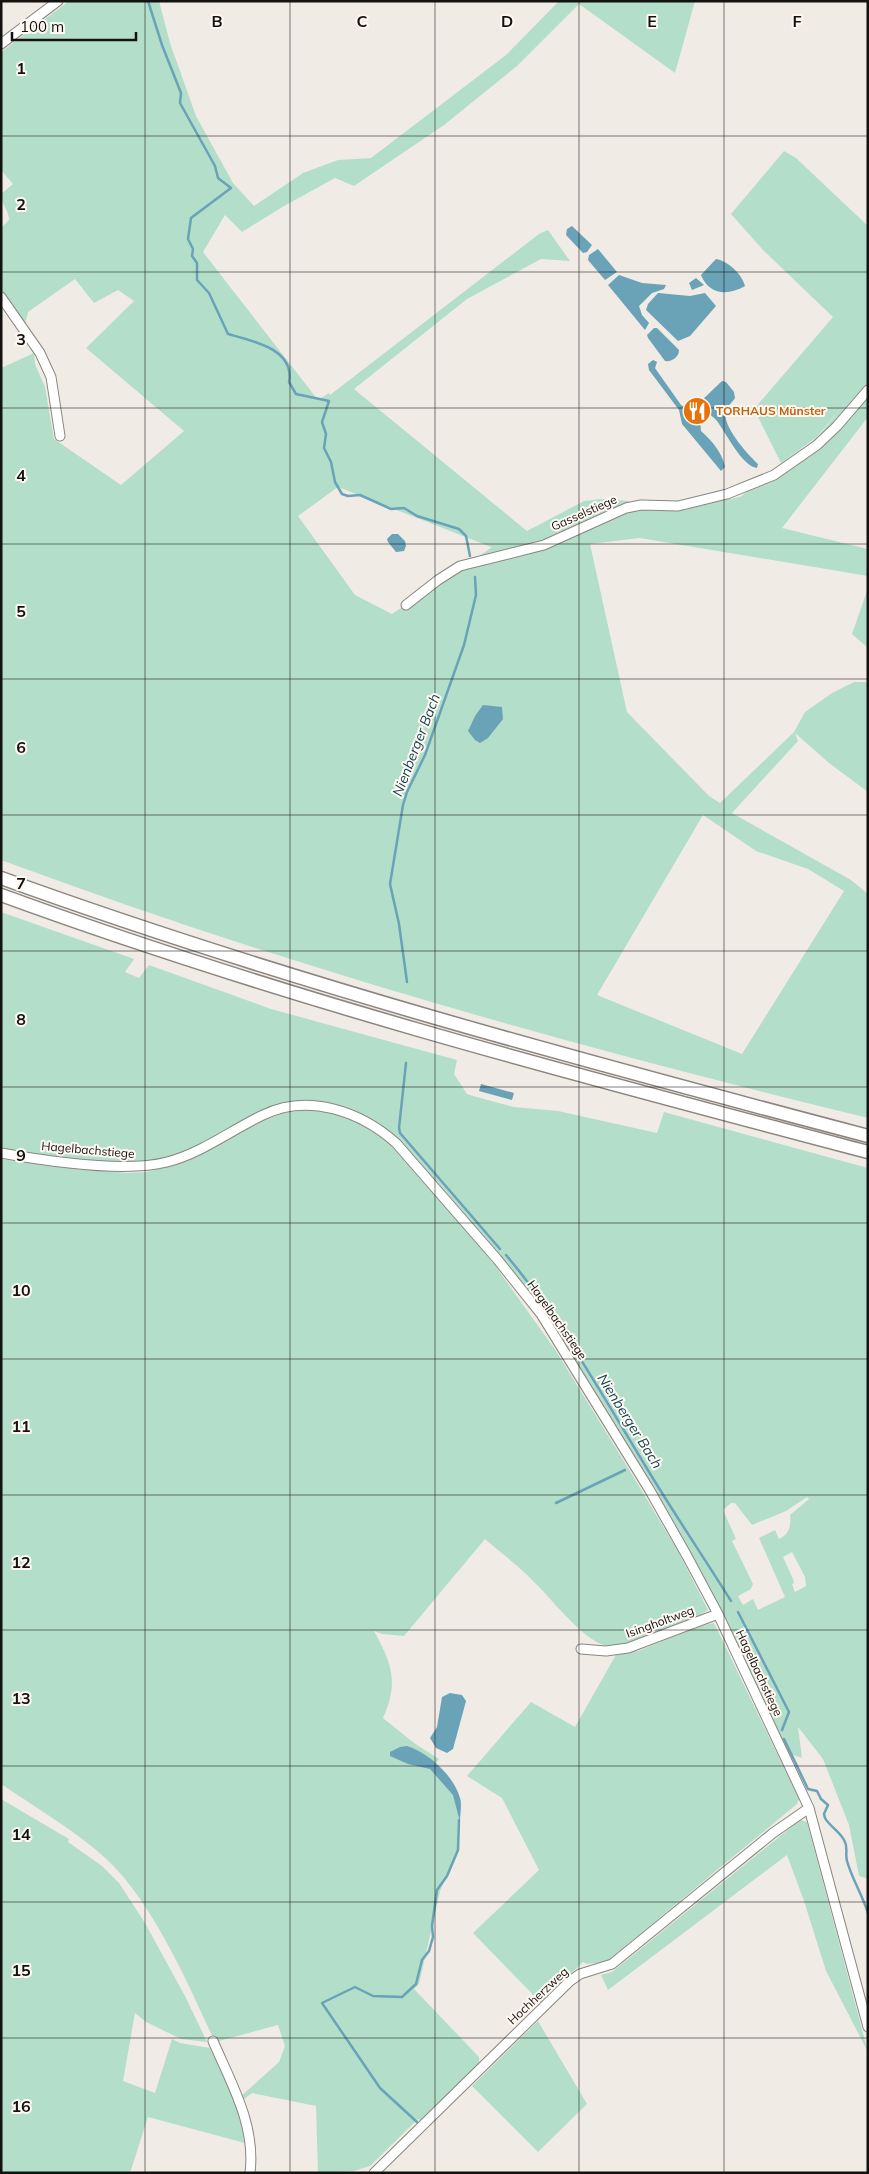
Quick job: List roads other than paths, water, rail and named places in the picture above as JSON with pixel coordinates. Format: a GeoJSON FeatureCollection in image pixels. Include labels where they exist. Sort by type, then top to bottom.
{"type":"FeatureCollection","features":[{"type":"Feature","properties":{"kind":"highway"},"geometry":{"type":"LineString","coordinates":[[1,878],[165,935],[462,1027],[868,1136]]}},
{"type":"Feature","properties":{"kind":"highway"},"geometry":{"type":"LineString","coordinates":[[1,895],[265,984],[490,1052],[868,1152]]}},
{"type":"Feature","properties":{"kind":"street"},"geometry":{"type":"LineString","coordinates":[[1,44],[58,1]]}},
{"type":"Feature","properties":{"kind":"street"},"geometry":{"type":"LineString","coordinates":[[1,297],[40,354],[51,377],[60,436]]}},
{"type":"Feature","properties":{"kind":"street","name":"Gasselstiege"},"geometry":{"type":"LineString","coordinates":[[406,604],[460,566],[544,545],[626,508],[641,505],[678,506],[727,494],[774,475],[817,445],[837,426],[868,390]]}},
{"type":"Feature","properties":{"kind":"street","name":"Hagelbachstiege"},"geometry":{"type":"LineString","coordinates":[[1,1153],[88,1164],[137,1167],[181,1157],[209,1145],[262,1115],[280,1108],[295,1106],[323,1107],[339,1110],[368,1122],[396,1143],[541,1314],[649,1488],[718,1614],[808,1808],[868,2028]]}},
{"type":"Feature","properties":{"kind":"street","name":"Isingholtweg"},"geometry":{"type":"LineString","coordinates":[[581,1649],[606,1651],[628,1648],[718,1614]]}},
{"type":"Feature","properties":{"kind":"street","name":"Hochherzweg"},"geometry":{"type":"LineString","coordinates":[[374,2173],[570,1981],[580,1974],[612,1964],[780,1828],[808,1808]]}},
{"type":"Feature","properties":{"kind":"street"},"geometry":{"type":"LineString","coordinates":[[213,2041],[248,2128],[251,2149],[250,2173]]}},
{"type":"Feature","properties":{"kind":"water"},"geometry":{"type":"Polygon","coordinates":[[[572,226],[592,245],[587,252],[583,253],[566,235],[567,229],[572,226]]]}},
{"type":"Feature","properties":{"kind":"water"},"geometry":{"type":"Polygon","coordinates":[[[598,249],[617,272],[605,280],[588,260],[589,255],[598,249]]]}},
{"type":"Feature","properties":{"kind":"water"},"geometry":{"type":"Polygon","coordinates":[[[716,259],[725,262],[734,269],[741,277],[745,286],[726,292],[720,292],[709,287],[701,275],[716,259]]]}},
{"type":"Feature","properties":{"kind":"water"},"geometry":{"type":"Polygon","coordinates":[[[619,275],[642,283],[666,285],[664,289],[652,293],[639,306],[642,315],[649,323],[645,330],[608,285],[619,275]]]}},
{"type":"Feature","properties":{"kind":"water"},"geometry":{"type":"Polygon","coordinates":[[[696,278],[704,285],[692,290],[689,283],[696,278]]]}},
{"type":"Feature","properties":{"kind":"water"},"geometry":{"type":"Polygon","coordinates":[[[658,293],[690,296],[705,293],[716,306],[690,336],[678,341],[646,310],[648,304],[658,293]]]}},
{"type":"Feature","properties":{"kind":"water"},"geometry":{"type":"Polygon","coordinates":[[[654,328],[657,328],[679,350],[675,359],[665,361],[648,338],[647,335],[654,328]]]}},
{"type":"Feature","properties":{"kind":"water"},"geometry":{"type":"Polygon","coordinates":[[[653,360],[657,362],[655,368],[681,405],[691,410],[700,421],[701,431],[719,452],[725,467],[721,471],[682,424],[679,410],[649,370],[648,364],[653,360]]]}},
{"type":"Feature","properties":{"kind":"water"},"geometry":{"type":"Polygon","coordinates":[[[722,381],[726,382],[734,392],[735,398],[726,411],[727,424],[736,439],[758,464],[757,468],[746,462],[717,421],[705,411],[706,408],[701,401],[722,381]]]}},
{"type":"Feature","properties":{"kind":"water"},"geometry":{"type":"Polygon","coordinates":[[[392,534],[398,534],[405,541],[404,551],[396,552],[388,542],[387,539],[392,534]]]}},
{"type":"Feature","properties":{"kind":"water"},"geometry":{"type":"Polygon","coordinates":[[[483,705],[502,707],[503,719],[488,738],[480,743],[468,731],[483,705]]]}},
{"type":"Feature","properties":{"kind":"water"},"geometry":{"type":"Polygon","coordinates":[[[481,1084],[514,1093],[512,1100],[479,1091],[481,1084]]]}},
{"type":"Feature","properties":{"kind":"water"},"geometry":{"type":"Polygon","coordinates":[[[450,1693],[462,1695],[466,1701],[453,1749],[447,1753],[436,1748],[430,1738],[437,1727],[442,1697],[450,1693]]]}},
{"type":"Feature","properties":{"kind":"water"},"geometry":{"type":"Polygon","coordinates":[[[407,1746],[432,1760],[452,1782],[461,1801],[460,1822],[453,1795],[430,1769],[408,1764],[390,1756],[390,1752],[407,1746]]]}},
{"type":"Feature","properties":{"kind":"waterway","name":"Nienberger Bach"},"geometry":{"type":"LineString","coordinates":[[148,1],[162,45],[181,93],[180,103],[215,166],[218,178],[231,188],[191,218],[188,239],[193,249],[192,256],[197,263],[197,280],[209,293],[228,334],[260,344],[279,354],[286,362],[289,371],[289,382],[296,394],[329,401],[322,422],[326,434],[324,448],[331,462],[335,482],[342,494],[348,496],[360,495],[391,509],[404,508],[417,516],[459,529],[466,536],[470,556]]}},
{"type":"Feature","properties":{"kind":"waterway","name":"Nienberger Bach"},"geometry":{"type":"LineString","coordinates":[[407,982],[399,924],[390,884],[403,805],[407,792],[425,755],[464,645],[476,595],[475,577]]}},
{"type":"Feature","properties":{"kind":"waterway","name":"Nienberger Bach"},"geometry":{"type":"LineString","coordinates":[[406,1063],[400,1133],[500,1249]]}},
{"type":"Feature","properties":{"kind":"waterway","name":"Nienberger Bach"},"geometry":{"type":"LineString","coordinates":[[506,1255],[545,1305],[563,1332],[656,1484],[731,1601]]}},
{"type":"Feature","properties":{"kind":"waterway"},"geometry":{"type":"LineString","coordinates":[[556,1503],[625,1470]]}},
{"type":"Feature","properties":{"kind":"waterway","name":"Nienberger Bach"},"geometry":{"type":"LineString","coordinates":[[738,1612],[789,1712],[782,1730]]}},
{"type":"Feature","properties":{"kind":"waterway","name":"Nienberger Bach"},"geometry":{"type":"LineString","coordinates":[[784,1739],[808,1789],[817,1791],[821,1799],[828,1805],[824,1814],[825,1818],[845,1842],[846,1859],[868,1913]]}},
{"type":"Feature","properties":{"kind":"waterway"},"geometry":{"type":"LineString","coordinates":[[417,2122],[380,2088],[322,2003],[355,1987],[373,1996],[402,1997],[416,1984],[422,1960],[429,1951],[433,1937],[432,1926],[437,1890],[447,1876],[458,1850],[459,1820]]}},
{"type":"Feature","properties":{"kind":"place","name":"TORHAUS Münster"},"geometry":{"type":"Point","coordinates":[697,411]}}]}
